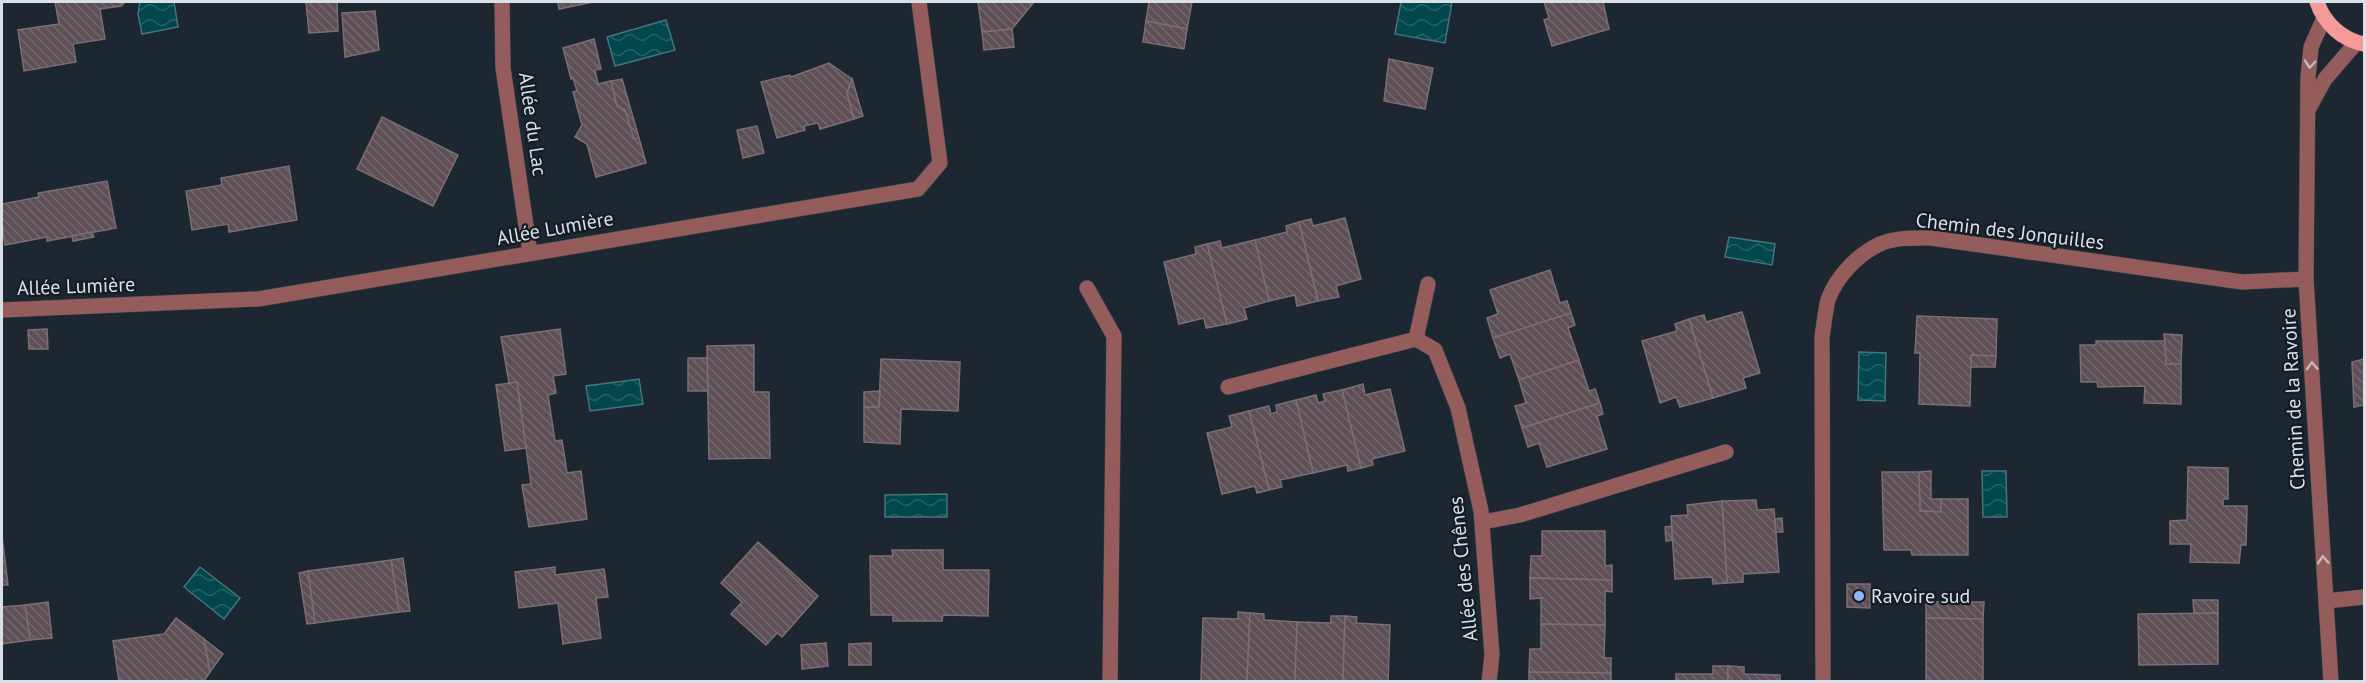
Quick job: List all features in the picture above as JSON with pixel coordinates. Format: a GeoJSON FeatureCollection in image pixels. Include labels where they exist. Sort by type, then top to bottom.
{"type":"FeatureCollection","features":[{"type":"Feature","properties":{"kind":"main road"},"geometry":{"type":"LineString","coordinates":[[2317,2],[2324,18],[2338,33],[2360,44]]}},
{"type":"Feature","properties":{"kind":"street","name":"Allée du Lac"},"geometry":{"type":"LineString","coordinates":[[502,2],[503,68],[531,253]]}},
{"type":"Feature","properties":{"kind":"street","name":"Allée Lumière"},"geometry":{"type":"LineString","coordinates":[[2,310],[258,299],[330,289],[918,189],[939,163],[919,2]]}},
{"type":"Feature","properties":{"kind":"street","name":"Chemin de la Ravoire"},"geometry":{"type":"LineString","coordinates":[[2324,18],[2311,47],[2307,113],[2306,279],[2331,681]]}},
{"type":"Feature","properties":{"kind":"street","name":"Chemin de la Ravoire"},"geometry":{"type":"LineString","coordinates":[[2307,113],[2325,80],[2360,44]]}},
{"type":"Feature","properties":{"kind":"street","name":"Chemin des Jonquilles"},"geometry":{"type":"LineString","coordinates":[[1822,681],[1822,337],[1828,301],[1838,280],[1859,257],[1881,243],[1907,238],[1931,238],[2242,282],[2306,279]]}},
{"type":"Feature","properties":{"kind":"street"},"geometry":{"type":"LineString","coordinates":[[1228,387],[1416,339],[1428,284]]}},
{"type":"Feature","properties":{"kind":"street"},"geometry":{"type":"LineString","coordinates":[[1087,288],[1114,336],[1110,681]]}},
{"type":"Feature","properties":{"kind":"street","name":"Allée des Chênes"},"geometry":{"type":"LineString","coordinates":[[1416,339],[1434,350],[1458,408],[1483,522],[1492,655],[1489,681]]}},
{"type":"Feature","properties":{"kind":"street"},"geometry":{"type":"LineString","coordinates":[[1483,522],[1520,515],[1726,452]]}},
{"type":"Feature","properties":{"kind":"street"},"geometry":{"type":"LineString","coordinates":[[2326,601],[2364,597]]}},
{"type":"Feature","properties":{"kind":"water"},"geometry":{"type":"Polygon","coordinates":[[[140,2],[174,2],[178,27],[142,34],[138,14],[140,2]]]}},
{"type":"Feature","properties":{"kind":"water"},"geometry":{"type":"Polygon","coordinates":[[[1401,2],[1452,2],[1445,43],[1395,34],[1401,2]]]}},
{"type":"Feature","properties":{"kind":"water"},"geometry":{"type":"Polygon","coordinates":[[[666,20],[675,50],[615,66],[607,37],[666,20]]]}},
{"type":"Feature","properties":{"kind":"water"},"geometry":{"type":"Polygon","coordinates":[[[1729,237],[1775,244],[1772,265],[1725,257],[1729,237]]]}},
{"type":"Feature","properties":{"kind":"water"},"geometry":{"type":"Polygon","coordinates":[[[1859,352],[1886,353],[1885,401],[1858,400],[1859,352]]]}},
{"type":"Feature","properties":{"kind":"water"},"geometry":{"type":"Polygon","coordinates":[[[639,379],[643,404],[590,411],[586,386],[639,379]]]}},
{"type":"Feature","properties":{"kind":"water"},"geometry":{"type":"Polygon","coordinates":[[[1982,471],[2006,471],[2007,517],[1983,517],[1982,471]]]}},
{"type":"Feature","properties":{"kind":"water"},"geometry":{"type":"Polygon","coordinates":[[[947,494],[947,517],[885,517],[885,495],[947,494]]]}},
{"type":"Feature","properties":{"kind":"water"},"geometry":{"type":"Polygon","coordinates":[[[200,567],[240,598],[224,619],[184,587],[200,567]]]}},
{"type":"Feature","properties":{"kind":"building"},"geometry":{"type":"Polygon","coordinates":[[[55,2],[125,2],[121,6],[100,9],[105,39],[73,44],[76,62],[24,71],[18,30],[59,24],[55,2]]]}},
{"type":"Feature","properties":{"kind":"building"},"geometry":{"type":"Polygon","coordinates":[[[306,2],[337,2],[338,31],[309,33],[306,2]]]}},
{"type":"Feature","properties":{"kind":"building"},"geometry":{"type":"Polygon","coordinates":[[[558,2],[593,2],[559,9],[558,2]]]}},
{"type":"Feature","properties":{"kind":"building"},"geometry":{"type":"Polygon","coordinates":[[[978,2],[1034,2],[1012,29],[982,32],[978,2]]]}},
{"type":"Feature","properties":{"kind":"building"},"geometry":{"type":"Polygon","coordinates":[[[1149,2],[1192,2],[1187,29],[1146,21],[1149,2]]]}},
{"type":"Feature","properties":{"kind":"building"},"geometry":{"type":"Polygon","coordinates":[[[1544,2],[1603,2],[1609,29],[1552,46],[1544,20],[1549,18],[1544,2]]]}},
{"type":"Feature","properties":{"kind":"building"},"geometry":{"type":"Polygon","coordinates":[[[375,11],[379,50],[345,57],[342,13],[375,11]]]}},
{"type":"Feature","properties":{"kind":"building"},"geometry":{"type":"Polygon","coordinates":[[[1146,21],[1187,29],[1184,49],[1143,42],[1146,21]]]}},
{"type":"Feature","properties":{"kind":"building"},"geometry":{"type":"Polygon","coordinates":[[[1012,29],[1014,47],[984,50],[982,32],[1012,29]]]}},
{"type":"Feature","properties":{"kind":"building"},"geometry":{"type":"Polygon","coordinates":[[[594,39],[601,69],[595,70],[598,84],[611,81],[617,106],[627,112],[634,139],[639,138],[646,163],[596,177],[587,144],[575,137],[582,125],[573,92],[577,91],[573,78],[571,79],[563,48],[594,39]]]}},
{"type":"Feature","properties":{"kind":"building"},"geometry":{"type":"Polygon","coordinates":[[[1389,59],[1433,68],[1425,109],[1384,101],[1389,59]]]}},
{"type":"Feature","properties":{"kind":"building"},"geometry":{"type":"Polygon","coordinates":[[[829,63],[852,79],[847,93],[854,119],[820,129],[818,123],[804,126],[805,130],[777,138],[761,82],[790,75],[791,77],[829,63]]]}},
{"type":"Feature","properties":{"kind":"building"},"geometry":{"type":"Polygon","coordinates":[[[622,79],[639,138],[634,139],[625,110],[617,106],[611,81],[622,79]]]}},
{"type":"Feature","properties":{"kind":"building"},"geometry":{"type":"Polygon","coordinates":[[[852,79],[863,116],[854,119],[847,93],[852,79]]]}},
{"type":"Feature","properties":{"kind":"building"},"geometry":{"type":"Polygon","coordinates":[[[382,117],[458,155],[433,206],[357,169],[382,117]]]}},
{"type":"Feature","properties":{"kind":"building"},"geometry":{"type":"Polygon","coordinates":[[[757,126],[764,153],[743,158],[737,130],[757,126]]]}},
{"type":"Feature","properties":{"kind":"building"},"geometry":{"type":"Polygon","coordinates":[[[289,166],[297,220],[229,232],[228,224],[192,230],[186,191],[222,185],[221,178],[289,166]]]}},
{"type":"Feature","properties":{"kind":"building"},"geometry":{"type":"Polygon","coordinates":[[[107,181],[116,228],[47,241],[47,237],[5,245],[2,204],[39,197],[38,193],[107,181]]]}},
{"type":"Feature","properties":{"kind":"building"},"geometry":{"type":"Polygon","coordinates":[[[1345,218],[1361,279],[1336,286],[1339,297],[1318,301],[1299,222],[1311,219],[1313,226],[1345,218]]]}},
{"type":"Feature","properties":{"kind":"building"},"geometry":{"type":"Polygon","coordinates":[[[1299,222],[1318,301],[1297,306],[1295,295],[1269,301],[1255,240],[1287,232],[1286,226],[1299,222]]]}},
{"type":"Feature","properties":{"kind":"building"},"geometry":{"type":"Polygon","coordinates":[[[92,232],[94,237],[73,241],[72,236],[92,232]]]}},
{"type":"Feature","properties":{"kind":"building"},"geometry":{"type":"Polygon","coordinates":[[[1255,240],[1269,301],[1244,308],[1247,319],[1227,324],[1207,244],[1220,241],[1222,248],[1255,240]]]}},
{"type":"Feature","properties":{"kind":"building"},"geometry":{"type":"Polygon","coordinates":[[[1207,244],[1227,324],[1206,328],[1204,318],[1179,324],[1164,262],[1196,254],[1195,247],[1207,244]]]}},
{"type":"Feature","properties":{"kind":"building"},"geometry":{"type":"Polygon","coordinates":[[[1550,270],[1560,303],[1567,301],[1571,313],[1493,338],[1487,318],[1498,314],[1490,290],[1550,270]]]}},
{"type":"Feature","properties":{"kind":"building"},"geometry":{"type":"Polygon","coordinates":[[[1742,312],[1760,373],[1743,378],[1746,388],[1713,398],[1689,319],[1704,315],[1706,322],[1742,312]]]}},
{"type":"Feature","properties":{"kind":"building"},"geometry":{"type":"Polygon","coordinates":[[[1571,313],[1575,325],[1568,328],[1579,360],[1519,380],[1510,354],[1500,358],[1493,338],[1571,313]]]}},
{"type":"Feature","properties":{"kind":"building"},"geometry":{"type":"Polygon","coordinates":[[[1917,316],[1997,319],[1996,356],[1971,355],[1970,406],[1919,404],[1920,353],[1915,353],[1917,316]]]}},
{"type":"Feature","properties":{"kind":"building"},"geometry":{"type":"Polygon","coordinates":[[[1689,319],[1713,398],[1680,407],[1676,397],[1660,403],[1642,341],[1677,331],[1675,324],[1689,319]]]}},
{"type":"Feature","properties":{"kind":"building"},"geometry":{"type":"Polygon","coordinates":[[[47,329],[48,349],[29,349],[28,330],[47,329]]]}},
{"type":"Feature","properties":{"kind":"building"},"geometry":{"type":"Polygon","coordinates":[[[560,329],[566,374],[553,376],[556,393],[548,395],[555,441],[562,440],[567,473],[581,471],[587,519],[529,527],[522,485],[531,484],[517,382],[509,383],[501,337],[560,329]]]}},
{"type":"Feature","properties":{"kind":"building"},"geometry":{"type":"Polygon","coordinates":[[[2164,334],[2182,335],[2181,364],[2166,364],[2164,334]]]}},
{"type":"Feature","properties":{"kind":"building"},"geometry":{"type":"Polygon","coordinates":[[[2096,341],[2165,341],[2166,364],[2181,364],[2181,404],[2144,403],[2145,386],[2098,387],[2097,382],[2081,382],[2080,345],[2096,345],[2096,341]]]}},
{"type":"Feature","properties":{"kind":"building"},"geometry":{"type":"Polygon","coordinates":[[[754,345],[754,392],[769,392],[770,458],[709,459],[707,346],[754,345]]]}},
{"type":"Feature","properties":{"kind":"building"},"geometry":{"type":"Polygon","coordinates":[[[1971,355],[1996,356],[1995,367],[1971,367],[1971,355]]]}},
{"type":"Feature","properties":{"kind":"building"},"geometry":{"type":"Polygon","coordinates":[[[688,358],[707,358],[708,391],[688,391],[688,358]]]}},
{"type":"Feature","properties":{"kind":"building"},"geometry":{"type":"Polygon","coordinates":[[[881,359],[960,362],[958,411],[901,409],[900,444],[864,442],[864,407],[879,407],[881,359]]]}},
{"type":"Feature","properties":{"kind":"building"},"geometry":{"type":"Polygon","coordinates":[[[2364,359],[2364,405],[2354,407],[2352,362],[2364,359]]]}},
{"type":"Feature","properties":{"kind":"building"},"geometry":{"type":"Polygon","coordinates":[[[1579,360],[1589,391],[1595,389],[1600,403],[1522,428],[1515,406],[1526,403],[1519,380],[1579,360]]]}},
{"type":"Feature","properties":{"kind":"building"},"geometry":{"type":"Polygon","coordinates":[[[517,382],[526,448],[505,451],[496,385],[517,382]]]}},
{"type":"Feature","properties":{"kind":"building"},"geometry":{"type":"Polygon","coordinates":[[[1363,384],[1365,395],[1390,389],[1405,451],[1372,459],[1373,465],[1361,468],[1342,390],[1363,384]]]}},
{"type":"Feature","properties":{"kind":"building"},"geometry":{"type":"Polygon","coordinates":[[[1342,390],[1361,468],[1348,471],[1347,465],[1313,473],[1296,400],[1316,395],[1318,403],[1325,401],[1323,394],[1342,390]]]}},
{"type":"Feature","properties":{"kind":"building"},"geometry":{"type":"Polygon","coordinates":[[[880,391],[879,407],[864,407],[864,392],[880,391]]]}},
{"type":"Feature","properties":{"kind":"building"},"geometry":{"type":"Polygon","coordinates":[[[1296,400],[1313,473],[1280,480],[1282,487],[1269,490],[1249,411],[1269,406],[1271,414],[1277,412],[1276,405],[1296,400]]]}},
{"type":"Feature","properties":{"kind":"building"},"geometry":{"type":"Polygon","coordinates":[[[1600,403],[1603,414],[1597,416],[1607,449],[1547,467],[1539,443],[1528,447],[1522,428],[1600,403]]]}},
{"type":"Feature","properties":{"kind":"building"},"geometry":{"type":"Polygon","coordinates":[[[1249,411],[1269,490],[1257,493],[1255,486],[1222,494],[1207,433],[1232,427],[1229,416],[1249,411]]]}},
{"type":"Feature","properties":{"kind":"building"},"geometry":{"type":"Polygon","coordinates":[[[2188,467],[2228,468],[2228,499],[2223,499],[2223,506],[2247,506],[2246,545],[2241,545],[2239,563],[2190,562],[2191,544],[2170,544],[2170,521],[2187,520],[2188,467]]]}},
{"type":"Feature","properties":{"kind":"building"},"geometry":{"type":"Polygon","coordinates":[[[1931,471],[1931,499],[1941,499],[1941,512],[1920,511],[1919,472],[1931,471]]]}},
{"type":"Feature","properties":{"kind":"building"},"geometry":{"type":"Polygon","coordinates":[[[1882,472],[1919,472],[1920,511],[1941,512],[1941,499],[1968,499],[1968,555],[1912,555],[1911,550],[1884,550],[1882,472]]]}},
{"type":"Feature","properties":{"kind":"building"},"geometry":{"type":"Polygon","coordinates":[[[1756,500],[1757,510],[1774,509],[1779,572],[1743,574],[1743,582],[1727,583],[1722,501],[1756,500]]]}},
{"type":"Feature","properties":{"kind":"building"},"geometry":{"type":"Polygon","coordinates":[[[1722,501],[1727,583],[1713,584],[1712,577],[1675,579],[1671,516],[1688,515],[1687,505],[1722,501]]]}},
{"type":"Feature","properties":{"kind":"building"},"geometry":{"type":"Polygon","coordinates":[[[1782,518],[1783,532],[1776,532],[1775,519],[1782,518]]]}},
{"type":"Feature","properties":{"kind":"building"},"geometry":{"type":"Polygon","coordinates":[[[1672,526],[1672,540],[1666,541],[1665,527],[1672,526]]]}},
{"type":"Feature","properties":{"kind":"building"},"geometry":{"type":"Polygon","coordinates":[[[1542,531],[1605,531],[1605,566],[1612,565],[1612,580],[1530,578],[1531,556],[1542,556],[1542,531]]]}},
{"type":"Feature","properties":{"kind":"building"},"geometry":{"type":"Polygon","coordinates":[[[2,536],[8,585],[2,585],[2,536]]]}},
{"type":"Feature","properties":{"kind":"building"},"geometry":{"type":"Polygon","coordinates":[[[758,542],[818,596],[782,637],[777,633],[766,645],[731,614],[742,602],[721,583],[758,542]]]}},
{"type":"Feature","properties":{"kind":"building"},"geometry":{"type":"Polygon","coordinates":[[[892,550],[943,550],[943,570],[989,570],[988,616],[943,615],[942,621],[893,621],[893,615],[871,615],[870,556],[893,556],[892,550]]]}},
{"type":"Feature","properties":{"kind":"building"},"geometry":{"type":"Polygon","coordinates":[[[403,558],[410,611],[399,612],[391,560],[403,558]]]}},
{"type":"Feature","properties":{"kind":"building"},"geometry":{"type":"Polygon","coordinates":[[[391,560],[399,612],[315,623],[308,571],[391,560]]]}},
{"type":"Feature","properties":{"kind":"building"},"geometry":{"type":"Polygon","coordinates":[[[555,567],[555,575],[604,569],[608,597],[596,598],[601,638],[563,644],[558,603],[519,608],[515,572],[555,567]]]}},
{"type":"Feature","properties":{"kind":"building"},"geometry":{"type":"Polygon","coordinates":[[[308,571],[315,623],[307,624],[299,573],[308,571]]]}},
{"type":"Feature","properties":{"kind":"building"},"geometry":{"type":"Polygon","coordinates":[[[1530,578],[1612,580],[1612,592],[1605,591],[1605,625],[1541,624],[1541,598],[1530,599],[1530,578]]]}},
{"type":"Feature","properties":{"kind":"building","name":"Ravoire sud"},"geometry":{"type":"Polygon","coordinates":[[[1847,584],[1870,584],[1870,608],[1847,607],[1847,584]]]}},
{"type":"Feature","properties":{"kind":"building"},"geometry":{"type":"Polygon","coordinates":[[[2193,600],[2218,600],[2218,613],[2194,614],[2193,600]]]}},
{"type":"Feature","properties":{"kind":"building"},"geometry":{"type":"Polygon","coordinates":[[[48,602],[52,638],[30,640],[25,605],[48,602]]]}},
{"type":"Feature","properties":{"kind":"building"},"geometry":{"type":"Polygon","coordinates":[[[1926,602],[1984,602],[1983,619],[1926,618],[1926,602]]]}},
{"type":"Feature","properties":{"kind":"building"},"geometry":{"type":"Polygon","coordinates":[[[25,605],[30,640],[2,644],[2,607],[25,605]]]}},
{"type":"Feature","properties":{"kind":"building"},"geometry":{"type":"Polygon","coordinates":[[[1238,612],[1250,613],[1247,682],[1201,681],[1203,618],[1238,619],[1238,612]]]}},
{"type":"Feature","properties":{"kind":"building"},"geometry":{"type":"Polygon","coordinates":[[[1250,613],[1264,614],[1264,620],[1297,622],[1295,682],[1247,682],[1250,613]]]}},
{"type":"Feature","properties":{"kind":"building"},"geometry":{"type":"Polygon","coordinates":[[[2218,613],[2218,664],[2139,665],[2138,614],[2218,613]]]}},
{"type":"Feature","properties":{"kind":"building"},"geometry":{"type":"Polygon","coordinates":[[[1331,616],[1345,616],[1343,682],[1295,682],[1297,622],[1331,623],[1331,616]]]}},
{"type":"Feature","properties":{"kind":"building"},"geometry":{"type":"Polygon","coordinates":[[[1345,616],[1357,617],[1356,623],[1390,625],[1388,682],[1343,682],[1345,616]]]}},
{"type":"Feature","properties":{"kind":"building"},"geometry":{"type":"Polygon","coordinates":[[[176,618],[204,639],[210,672],[203,682],[190,682],[186,679],[184,682],[119,682],[113,641],[164,634],[176,618]]]}},
{"type":"Feature","properties":{"kind":"building"},"geometry":{"type":"Polygon","coordinates":[[[1926,618],[1983,619],[1983,682],[1926,682],[1926,618]]]}},
{"type":"Feature","properties":{"kind":"building"},"geometry":{"type":"Polygon","coordinates":[[[1541,624],[1605,625],[1604,658],[1611,658],[1611,673],[1529,672],[1530,649],[1541,649],[1541,624]]]}},
{"type":"Feature","properties":{"kind":"building"},"geometry":{"type":"Polygon","coordinates":[[[204,639],[223,654],[210,672],[204,639]]]}},
{"type":"Feature","properties":{"kind":"building"},"geometry":{"type":"Polygon","coordinates":[[[826,643],[828,666],[802,669],[801,645],[826,643]]]}},
{"type":"Feature","properties":{"kind":"building"},"geometry":{"type":"Polygon","coordinates":[[[871,643],[871,665],[849,665],[849,644],[871,643]]]}},
{"type":"Feature","properties":{"kind":"building"},"geometry":{"type":"Polygon","coordinates":[[[1713,666],[1728,666],[1728,682],[1676,682],[1676,674],[1713,674],[1713,666]]]}},
{"type":"Feature","properties":{"kind":"building"},"geometry":{"type":"Polygon","coordinates":[[[1728,666],[1744,667],[1744,674],[1780,675],[1780,682],[1728,682],[1728,666]]]}},
{"type":"Feature","properties":{"kind":"building"},"geometry":{"type":"Polygon","coordinates":[[[1529,672],[1611,673],[1611,682],[1529,682],[1529,672]]]}},
{"type":"Feature","properties":{"kind":"place","name":"Ravoire sud"},"geometry":{"type":"Point","coordinates":[1859,596]}}]}
